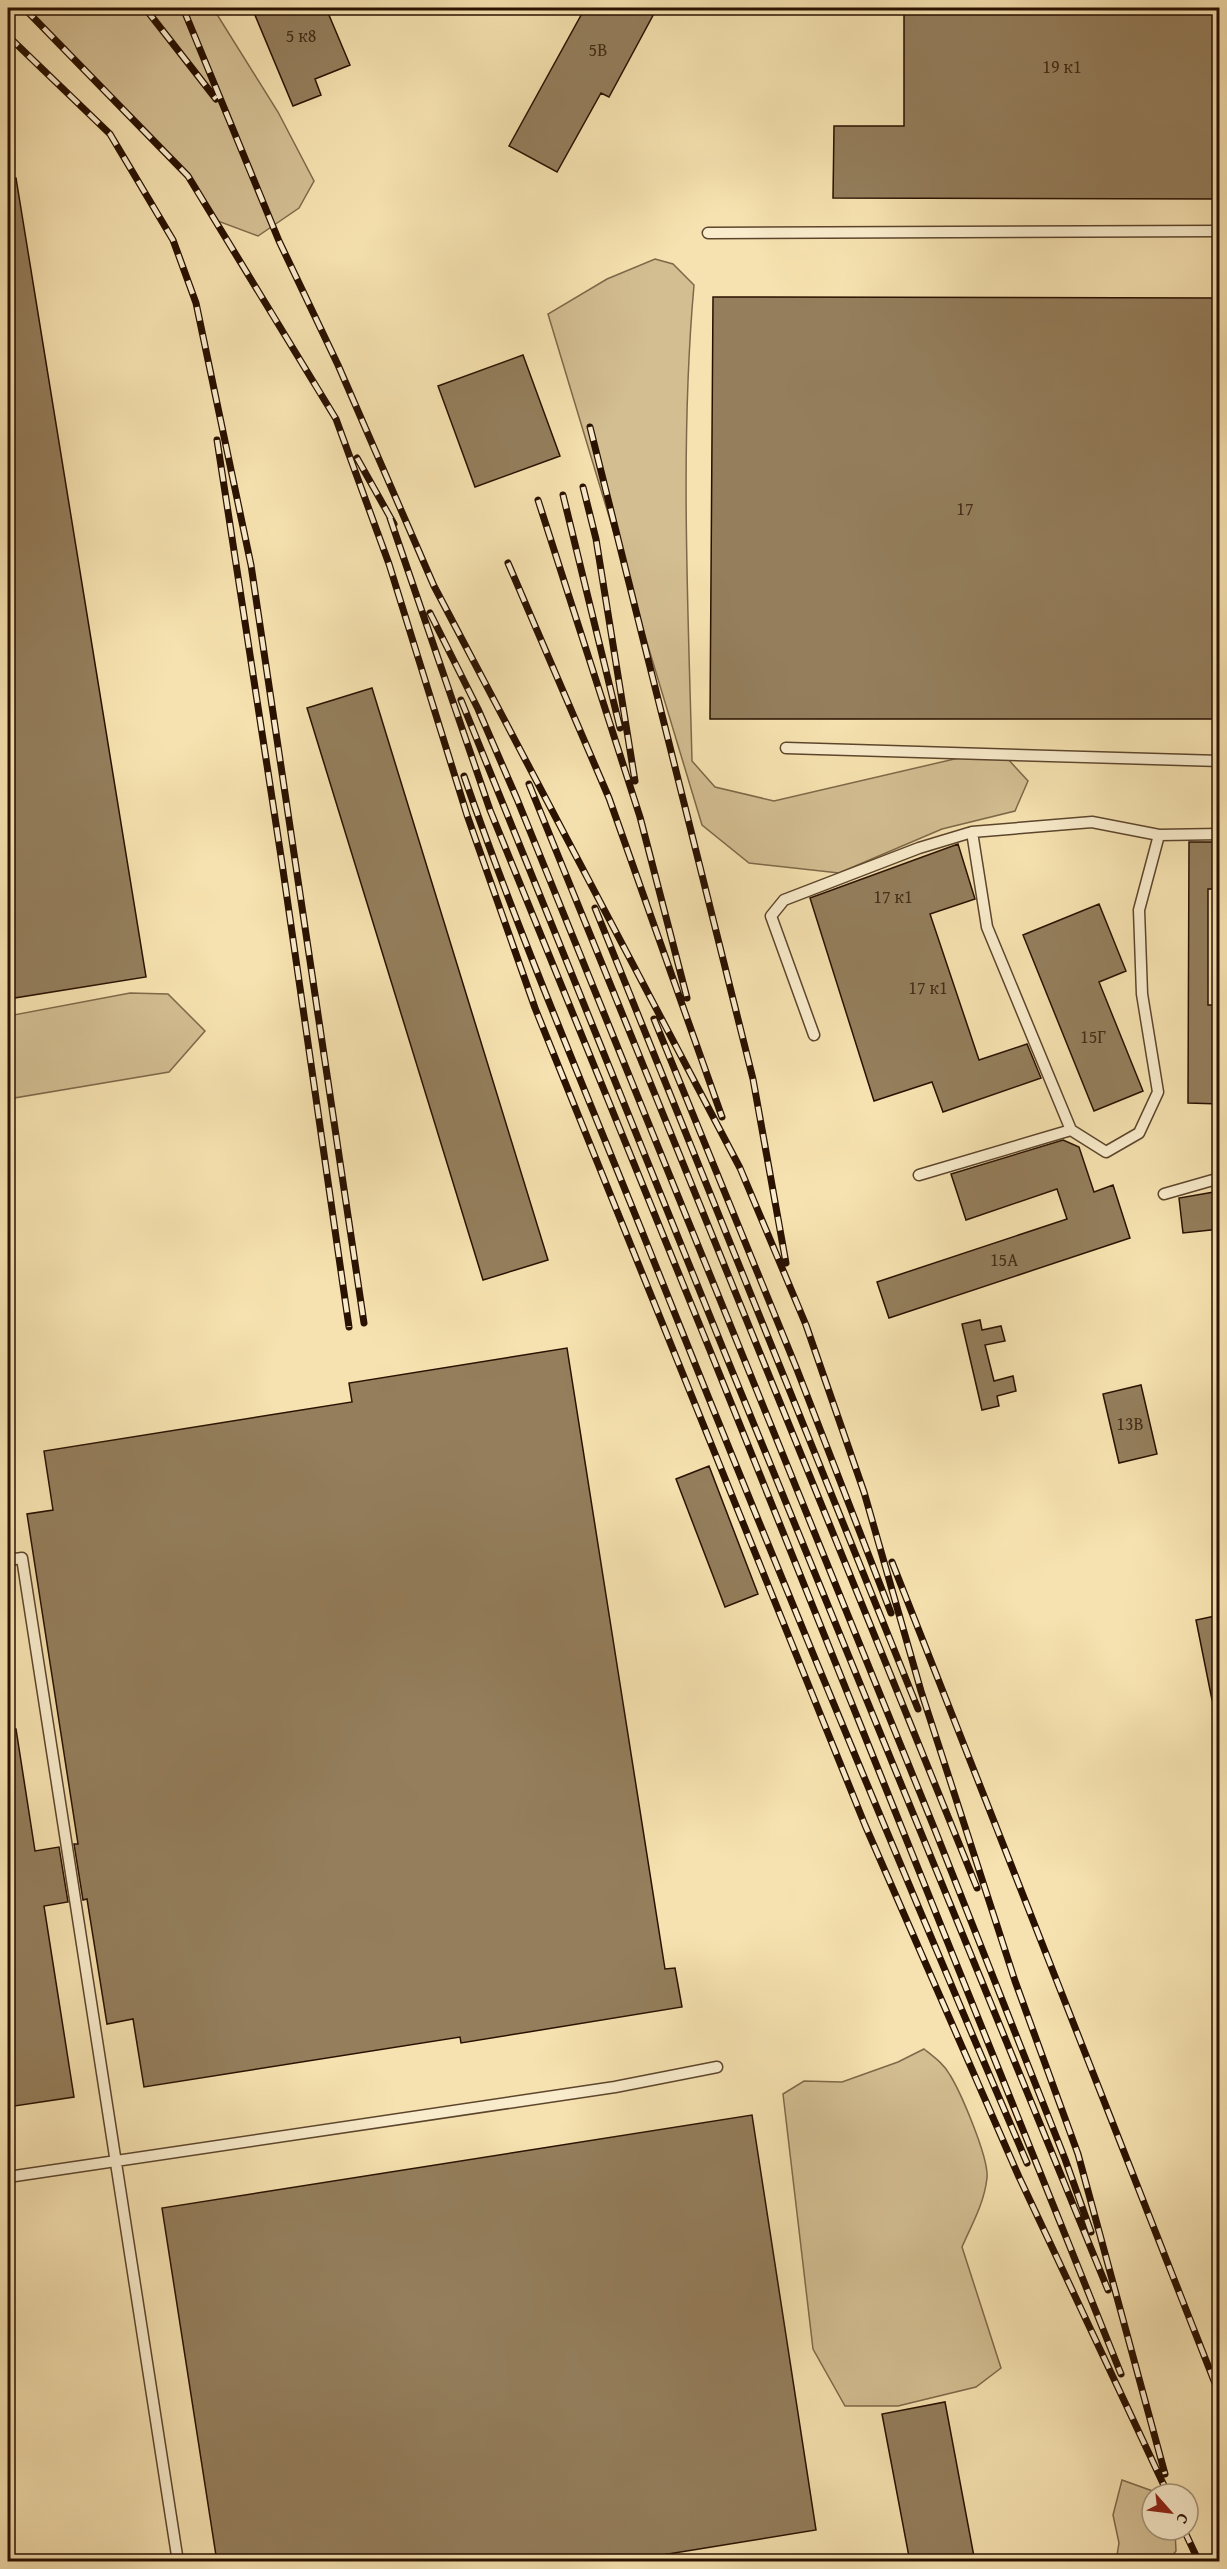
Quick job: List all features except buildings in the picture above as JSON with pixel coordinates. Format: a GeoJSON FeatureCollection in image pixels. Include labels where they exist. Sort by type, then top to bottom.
{"type":"FeatureCollection","features":[{"type":"Feature","properties":{"kind":"lane"},"geometry":{"type":"LineString","coordinates":[[708,233],[1220,231]]}},
{"type":"Feature","properties":{"kind":"lane"},"geometry":{"type":"LineString","coordinates":[[786,748],[1220,761]]}},
{"type":"Feature","properties":{"kind":"lane"},"geometry":{"type":"LineString","coordinates":[[814,1035],[771,916],[784,900],[919,848],[972,832],[1092,822],[1159,835],[1220,834]]}},
{"type":"Feature","properties":{"kind":"lane"},"geometry":{"type":"LineString","coordinates":[[972,832],[987,927],[1071,1130],[1106,1152],[1139,1133],[1158,1092],[1142,994],[1139,910],[1159,835]]}},
{"type":"Feature","properties":{"kind":"lane"},"geometry":{"type":"LineString","coordinates":[[919,1175],[1071,1130]]}},
{"type":"Feature","properties":{"kind":"lane"},"geometry":{"type":"LineString","coordinates":[[1164,1194],[1220,1178]]}},
{"type":"Feature","properties":{"kind":"lane"},"geometry":{"type":"LineString","coordinates":[[8,1560],[22,1558],[178,2562]]}},
{"type":"Feature","properties":{"kind":"lane"},"geometry":{"type":"LineString","coordinates":[[8,2177],[615,2087],[717,2067]]}},
{"type":"Feature","properties":{"kind":"shaded area"},"geometry":{"type":"Polygon","coordinates":[[[24,8],[213,8],[278,112],[314,181],[299,208],[258,236],[215,220],[188,175],[24,8]]]}},
{"type":"Feature","properties":{"kind":"shaded area"},"geometry":{"type":"Polygon","coordinates":[[[655,259],[673,264],[694,285],[686,463],[692,761],[715,787],[774,801],[963,757],[1007,758],[1028,781],[1015,811],[942,829],[839,873],[749,863],[702,825],[548,314],[607,279],[655,259]]]}},
{"type":"Feature","properties":{"kind":"shaded area"},"geometry":{"type":"Polygon","coordinates":[[[130,993],[168,994],[205,1031],[169,1072],[8,1099],[8,1016],[130,993]]]}},
{"type":"Feature","properties":{"kind":"shaded area"},"geometry":{"type":"Polygon","coordinates":[[[924,2049],[942,2064],[950,2075],[967,2110],[984,2156],[987,2178],[983,2197],[962,2247],[1001,2368],[976,2387],[898,2406],[845,2406],[813,2349],[783,2094],[804,2081],[842,2082],[898,2062],[924,2049]]]}},
{"type":"Feature","properties":{"kind":"shaded area"},"geometry":{"type":"Polygon","coordinates":[[[1122,2480],[1140,2486],[1140,2542],[1176,2542],[1176,2551],[1168,2561],[1116,2561],[1119,2543],[1113,2515],[1122,2480]]]}},
{"type":"Feature","properties":{"kind":"railway"},"geometry":{"type":"LineString","coordinates":[[24,8],[188,176],[336,419],[389,564],[467,815],[535,1008],[865,1825],[1019,2177],[1162,2482]]}},
{"type":"Feature","properties":{"kind":"railway"},"geometry":{"type":"LineString","coordinates":[[145,8],[216,99]]}},
{"type":"Feature","properties":{"kind":"railway"},"geometry":{"type":"LineString","coordinates":[[183,8],[279,241],[338,365],[434,586],[740,1168],[806,1325],[864,1492],[921,1691],[1015,1981],[1078,2154],[1165,2474]]}},
{"type":"Feature","properties":{"kind":"railway"},"geometry":{"type":"LineString","coordinates":[[8,36],[110,134],[173,240],[196,303],[251,565],[364,1323]]}},
{"type":"Feature","properties":{"kind":"railway"},"geometry":{"type":"LineString","coordinates":[[590,427],[753,1079],[786,1263]]}},
{"type":"Feature","properties":{"kind":"railway"},"geometry":{"type":"LineString","coordinates":[[217,440],[282,863],[349,1327]]}},
{"type":"Feature","properties":{"kind":"railway"},"geometry":{"type":"LineString","coordinates":[[357,458],[394,524]]}},
{"type":"Feature","properties":{"kind":"railway"},"geometry":{"type":"LineString","coordinates":[[583,487],[596,539],[635,781]]}},
{"type":"Feature","properties":{"kind":"railway"},"geometry":{"type":"LineString","coordinates":[[563,495],[620,728]]}},
{"type":"Feature","properties":{"kind":"railway"},"geometry":{"type":"LineString","coordinates":[[538,500],[640,817],[687,998]]}},
{"type":"Feature","properties":{"kind":"railway"},"geometry":{"type":"LineString","coordinates":[[390,518],[490,810],[709,1348],[1121,2374]]}},
{"type":"Feature","properties":{"kind":"railway"},"geometry":{"type":"LineString","coordinates":[[508,563],[609,798],[722,1117]]}},
{"type":"Feature","properties":{"kind":"railway"},"geometry":{"type":"LineString","coordinates":[[430,613],[478,709],[517,799],[935,1830],[1065,2159],[1091,2232]]}},
{"type":"Feature","properties":{"kind":"railway"},"geometry":{"type":"LineString","coordinates":[[461,700],[1108,2290]]}},
{"type":"Feature","properties":{"kind":"railway"},"geometry":{"type":"LineString","coordinates":[[464,776],[529,950],[738,1471],[1027,2163]]}},
{"type":"Feature","properties":{"kind":"railway"},"geometry":{"type":"LineString","coordinates":[[529,784],[977,1888]]}},
{"type":"Feature","properties":{"kind":"railway"},"geometry":{"type":"LineString","coordinates":[[595,908],[918,1709]]}},
{"type":"Feature","properties":{"kind":"railway"},"geometry":{"type":"LineString","coordinates":[[654,1019],[796,1367],[891,1613]]}},
{"type":"Feature","properties":{"kind":"railway"},"geometry":{"type":"LineString","coordinates":[[892,1562],[1220,2396]]}},
{"type":"Feature","properties":{"kind":"railway"},"geometry":{"type":"LineString","coordinates":[[1190,2542],[1199,2562]]}}]}
